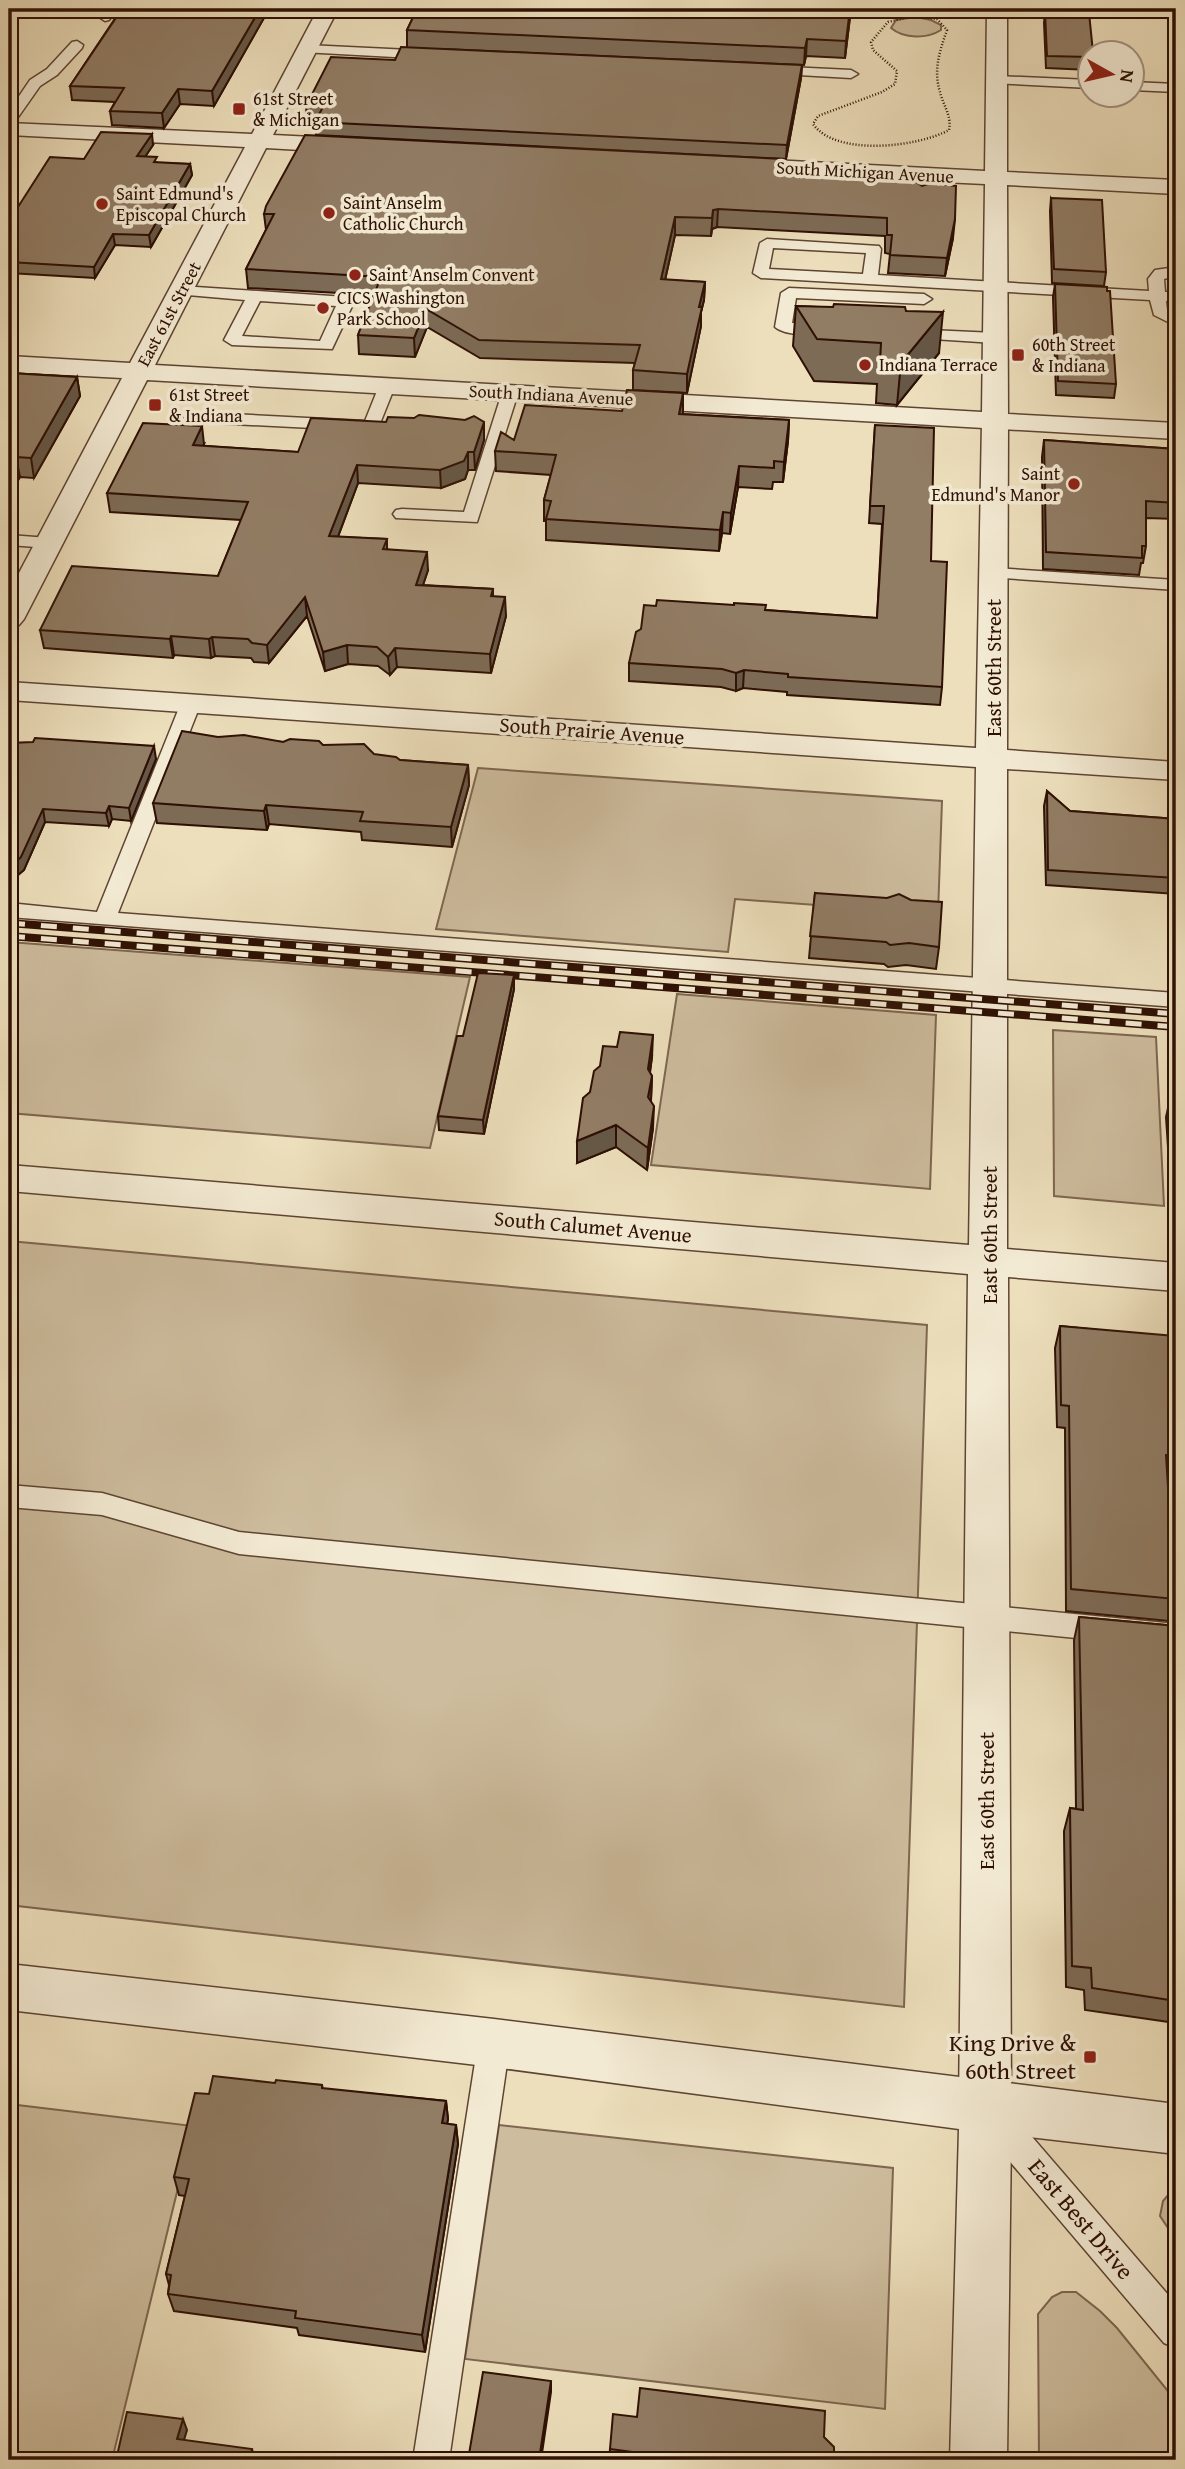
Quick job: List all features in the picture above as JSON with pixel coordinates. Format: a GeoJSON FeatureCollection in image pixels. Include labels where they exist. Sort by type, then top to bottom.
{"type":"FeatureCollection","features":[{"type":"Feature","properties":{"kind":"street","name":"East 61st Street"},"geometry":{"type":"LineString","coordinates":[[9,619],[328,9]]}},
{"type":"Feature","properties":{"kind":"street","name":"East 60th Street"},"geometry":{"type":"LineString","coordinates":[[978,2460],[985,2107],[989,985],[995,421],[995,338],[991,297],[997,9]]}},
{"type":"Feature","properties":{"kind":"street"},"geometry":{"type":"LineString","coordinates":[[9,129],[374,147]]}},
{"type":"Feature","properties":{"kind":"street","name":"South Michigan Avenue"},"geometry":{"type":"LineString","coordinates":[[709,164],[1176,187]]}},
{"type":"Feature","properties":{"kind":"street","name":"South Indiana Avenue"},"geometry":{"type":"LineString","coordinates":[[9,364],[1176,432]]}},
{"type":"Feature","properties":{"kind":"street","name":"South Prairie Avenue"},"geometry":{"type":"LineString","coordinates":[[9,691],[1176,771]]}},
{"type":"Feature","properties":{"kind":"street","name":"South Calumet Avenue"},"geometry":{"type":"LineString","coordinates":[[9,1178],[1176,1277]]}},
{"type":"Feature","properties":{"kind":"street"},"geometry":{"type":"LineString","coordinates":[[9,1987],[494,2043],[1176,2129]]}},
{"type":"Feature","properties":{"kind":"lane"},"geometry":{"type":"LineString","coordinates":[[9,120],[35,83],[52,72],[77,45]]}},
{"type":"Feature","properties":{"kind":"lane"},"geometry":{"type":"LineString","coordinates":[[307,49],[446,56]]}},
{"type":"Feature","properties":{"kind":"lane"},"geometry":{"type":"LineString","coordinates":[[751,69],[851,74]]}},
{"type":"Feature","properties":{"kind":"lane"},"geometry":{"type":"LineString","coordinates":[[996,80],[1076,83]]}},
{"type":"Feature","properties":{"kind":"lane"},"geometry":{"type":"LineString","coordinates":[[1146,87],[1176,88]]}},
{"type":"Feature","properties":{"kind":"lane"},"geometry":{"type":"LineString","coordinates":[[870,279],[874,249],[766,243],[761,273],[870,279],[991,297],[1176,297]]}},
{"type":"Feature","properties":{"kind":"lane"},"geometry":{"type":"LineString","coordinates":[[1176,272],[1160,273],[1156,279],[1159,312],[1176,321]]}},
{"type":"Feature","properties":{"kind":"lane"},"geometry":{"type":"LineString","coordinates":[[181,291],[346,302],[326,346],[232,340],[255,296]]}},
{"type":"Feature","properties":{"kind":"lane"},"geometry":{"type":"LineString","coordinates":[[848,330],[783,327],[789,293],[938,300]]}},
{"type":"Feature","properties":{"kind":"lane"},"geometry":{"type":"LineString","coordinates":[[887,332],[995,338]]}},
{"type":"Feature","properties":{"kind":"lane"},"geometry":{"type":"LineString","coordinates":[[191,417],[371,426],[387,386]]}},
{"type":"Feature","properties":{"kind":"lane"},"geometry":{"type":"LineString","coordinates":[[402,514],[471,518],[510,393]]}},
{"type":"Feature","properties":{"kind":"lane"},"geometry":{"type":"LineString","coordinates":[[9,540],[49,543]]}},
{"type":"Feature","properties":{"kind":"lane"},"geometry":{"type":"LineString","coordinates":[[994,573],[1176,584]]}},
{"type":"Feature","properties":{"kind":"lane"},"geometry":{"type":"LineString","coordinates":[[105,919],[191,703]]}},
{"type":"Feature","properties":{"kind":"lane"},"geometry":{"type":"LineString","coordinates":[[9,910],[1176,1000]]}},
{"type":"Feature","properties":{"kind":"lane"},"geometry":{"type":"LineString","coordinates":[[9,1496],[102,1504],[239,1543],[1176,1636]]}},
{"type":"Feature","properties":{"kind":"lane"},"geometry":{"type":"LineString","coordinates":[[431,2460],[494,2043]]}},
{"type":"Feature","properties":{"kind":"lane","name":"East Best Drive"},"geometry":{"type":"LineString","coordinates":[[985,2107],[1176,2331]]}},
{"type":"Feature","properties":{"kind":"path"},"geometry":{"type":"LineString","coordinates":[[913,16],[937,19],[945,26],[947,34],[938,55],[937,72],[942,100],[951,122],[949,130],[930,138],[878,145],[846,143],[820,134],[813,124],[818,116],[882,92],[898,80],[894,67],[872,46],[873,37],[885,24],[897,18],[913,16]]}},
{"type":"Feature","properties":{"kind":"shaded area"},"geometry":{"type":"Polygon","coordinates":[[[916,17],[941,25],[941,30],[916,36],[902,34],[891,28],[896,20],[916,17]]]}},
{"type":"Feature","properties":{"kind":"shaded area"},"geometry":{"type":"Polygon","coordinates":[[[478,768],[942,801],[938,914],[735,899],[728,952],[436,929],[478,768]]]}},
{"type":"Feature","properties":{"kind":"shaded area"},"geometry":{"type":"Polygon","coordinates":[[[9,942],[470,977],[430,1148],[9,1113],[9,942]]]}},
{"type":"Feature","properties":{"kind":"shaded area"},"geometry":{"type":"Polygon","coordinates":[[[677,994],[936,1015],[930,1189],[651,1165],[677,994]]]}},
{"type":"Feature","properties":{"kind":"shaded area"},"geometry":{"type":"Polygon","coordinates":[[[1053,1030],[1156,1037],[1164,1206],[1054,1196],[1053,1030]]]}},
{"type":"Feature","properties":{"kind":"shaded area"},"geometry":{"type":"Polygon","coordinates":[[[9,1241],[927,1325],[904,2007],[9,1905],[9,1241]]]}},
{"type":"Feature","properties":{"kind":"shaded area"},"geometry":{"type":"Polygon","coordinates":[[[9,2104],[193,2126],[112,2460],[9,2460],[9,2104]]]}},
{"type":"Feature","properties":{"kind":"shaded area"},"geometry":{"type":"Polygon","coordinates":[[[499,2125],[893,2168],[885,2409],[465,2359],[499,2125]]]}},
{"type":"Feature","properties":{"kind":"shaded area"},"geometry":{"type":"Polygon","coordinates":[[[1176,2186],[1176,2240],[1160,2216],[1163,2201],[1176,2186]]]}},
{"type":"Feature","properties":{"kind":"shaded area"},"geometry":{"type":"Polygon","coordinates":[[[1062,2292],[1076,2292],[1100,2311],[1176,2401],[1176,2460],[1039,2460],[1038,2314],[1052,2297],[1062,2292]]]}},
{"type":"Feature","properties":{"kind":"building"},"geometry":{"type":"Polygon","coordinates":[[[122,9],[260,9],[212,91],[178,89],[162,113],[110,111],[124,88],[70,86],[122,9]]]}},
{"type":"Feature","properties":{"kind":"building"},"geometry":{"type":"Polygon","coordinates":[[[417,9],[850,9],[846,41],[807,39],[805,48],[407,30],[417,9]]]}},
{"type":"Feature","properties":{"kind":"building"},"geometry":{"type":"Polygon","coordinates":[[[1045,11],[1089,13],[1092,38],[1076,38],[1076,57],[1047,56],[1045,11]]]}},
{"type":"Feature","properties":{"kind":"building"},"geometry":{"type":"Polygon","coordinates":[[[401,47],[802,65],[787,145],[315,122],[323,107],[306,106],[331,57],[395,60],[401,47]]]}},
{"type":"Feature","properties":{"kind":"building","name":"Saint Edmund's Episcopal Church"},"geometry":{"type":"Polygon","coordinates":[[[101,132],[152,134],[137,156],[157,157],[154,162],[190,164],[149,235],[113,234],[94,267],[9,262],[9,221],[50,157],[84,159],[101,132]]]}},
{"type":"Feature","properties":{"kind":"building"},"geometry":{"type":"Polygon","coordinates":[[[305,135],[784,159],[781,173],[889,179],[888,181],[916,182],[922,186],[931,183],[956,186],[955,219],[947,258],[890,255],[892,235],[887,235],[887,218],[718,209],[713,210],[712,218],[675,217],[661,279],[705,282],[687,374],[633,370],[640,345],[479,340],[426,309],[414,338],[358,335],[381,277],[246,269],[274,214],[264,214],[266,206],[305,135]]]}},
{"type":"Feature","properties":{"kind":"building"},"geometry":{"type":"Polygon","coordinates":[[[1051,198],[1102,200],[1106,272],[1054,269],[1051,198]]]}},
{"type":"Feature","properties":{"kind":"building"},"geometry":{"type":"Polygon","coordinates":[[[1055,284],[1107,287],[1107,291],[1110,291],[1116,384],[1058,381],[1055,284]]]}},
{"type":"Feature","properties":{"kind":"building"},"geometry":{"type":"Polygon","coordinates":[[[834,304],[905,307],[906,311],[943,312],[901,363],[880,362],[881,343],[817,339],[796,306],[833,307],[834,304]]]}},
{"type":"Feature","properties":{"kind":"building"},"geometry":{"type":"Polygon","coordinates":[[[9,373],[77,377],[31,458],[16,457],[9,469],[9,373]]]}},
{"type":"Feature","properties":{"kind":"building"},"geometry":{"type":"Polygon","coordinates":[[[627,390],[683,393],[679,414],[789,420],[784,462],[774,461],[774,468],[739,466],[731,513],[723,512],[720,530],[546,519],[551,501],[544,500],[556,455],[495,451],[501,432],[514,440],[525,405],[622,411],[627,390]]]}},
{"type":"Feature","properties":{"kind":"building"},"geometry":{"type":"Polygon","coordinates":[[[419,415],[465,420],[474,416],[484,422],[474,452],[468,452],[464,461],[440,470],[357,465],[329,536],[387,539],[383,549],[427,552],[416,585],[493,589],[491,596],[505,597],[490,654],[395,648],[388,657],[377,647],[347,645],[323,652],[305,597],[267,645],[252,643],[248,639],[171,636],[170,639],[40,630],[72,566],[218,576],[248,502],[107,493],[143,423],[202,426],[193,445],[298,452],[311,418],[386,422],[388,417],[414,418],[419,415]]]}},
{"type":"Feature","properties":{"kind":"building"},"geometry":{"type":"Polygon","coordinates":[[[875,425],[934,428],[931,561],[947,562],[942,687],[629,663],[636,632],[641,629],[644,605],[656,606],[657,600],[766,605],[765,610],[877,618],[884,506],[870,506],[875,425]]]}},
{"type":"Feature","properties":{"kind":"building"},"geometry":{"type":"Polygon","coordinates":[[[1044,440],[1176,449],[1176,503],[1146,501],[1146,546],[1142,546],[1142,558],[1046,552],[1044,440]]]}},
{"type":"Feature","properties":{"kind":"building"},"geometry":{"type":"Polygon","coordinates":[[[182,731],[218,737],[244,735],[283,742],[290,739],[319,741],[323,745],[364,744],[374,754],[400,760],[468,765],[451,827],[360,821],[363,812],[266,805],[264,811],[153,803],[182,731]]]}},
{"type":"Feature","properties":{"kind":"building"},"geometry":{"type":"Polygon","coordinates":[[[35,738],[154,746],[129,808],[109,806],[106,813],[43,809],[21,857],[16,862],[9,861],[9,743],[33,742],[35,738]]]}},
{"type":"Feature","properties":{"kind":"building"},"geometry":{"type":"Polygon","coordinates":[[[1047,791],[1070,811],[1176,819],[1176,878],[1048,870],[1047,791]]]}},
{"type":"Feature","properties":{"kind":"building"},"geometry":{"type":"Polygon","coordinates":[[[815,893],[887,898],[899,894],[911,900],[942,902],[939,947],[909,943],[890,945],[886,942],[810,936],[815,893]]]}},
{"type":"Feature","properties":{"kind":"building"},"geometry":{"type":"Polygon","coordinates":[[[478,973],[514,975],[483,1120],[438,1116],[457,1036],[463,1036],[478,973]]]}},
{"type":"Feature","properties":{"kind":"building"},"geometry":{"type":"Polygon","coordinates":[[[620,1032],[653,1035],[648,1069],[652,1076],[648,1097],[654,1106],[648,1148],[616,1125],[577,1141],[583,1098],[590,1092],[594,1071],[600,1066],[603,1046],[617,1047],[620,1032]]]}},
{"type":"Feature","properties":{"kind":"building"},"geometry":{"type":"Polygon","coordinates":[[[1170,1099],[1176,1099],[1176,1176],[1175,1175],[1170,1099]]]}},
{"type":"Feature","properties":{"kind":"building"},"geometry":{"type":"Polygon","coordinates":[[[1060,1326],[1176,1338],[1176,1456],[1166,1455],[1175,1599],[1071,1589],[1069,1406],[1061,1405],[1060,1326]]]}},
{"type":"Feature","properties":{"kind":"building"},"geometry":{"type":"Polygon","coordinates":[[[1079,1617],[1176,1626],[1176,2001],[1092,1988],[1091,1968],[1072,1966],[1070,1808],[1083,1810],[1079,1617]]]}},
{"type":"Feature","properties":{"kind":"building"},"geometry":{"type":"Polygon","coordinates":[[[213,2076],[275,2083],[276,2080],[322,2085],[322,2088],[446,2101],[442,2123],[456,2125],[422,2335],[295,2318],[296,2311],[168,2294],[171,2275],[166,2274],[189,2179],[174,2177],[195,2093],[209,2094],[213,2076]]]}},
{"type":"Feature","properties":{"kind":"building"},"geometry":{"type":"Polygon","coordinates":[[[483,2372],[551,2381],[539,2460],[468,2460],[483,2372]]]}},
{"type":"Feature","properties":{"kind":"building"},"geometry":{"type":"Polygon","coordinates":[[[640,2388],[825,2411],[824,2437],[834,2447],[834,2460],[692,2460],[610,2449],[613,2414],[637,2417],[640,2388]]]}},
{"type":"Feature","properties":{"kind":"building"},"geometry":{"type":"Polygon","coordinates":[[[127,2412],[183,2419],[177,2439],[252,2449],[250,2460],[116,2460],[127,2412]]]}},
{"type":"Feature","properties":{"kind":"railway"},"geometry":{"type":"LineString","coordinates":[[9,923],[1176,1014]]}},
{"type":"Feature","properties":{"kind":"railway"},"geometry":{"type":"LineString","coordinates":[[9,936],[1176,1027]]}},
{"type":"Feature","properties":{"kind":"place","name":"61st Street & Michigan"},"geometry":{"type":"Point","coordinates":[239,109]}},
{"type":"Feature","properties":{"kind":"place","name":"Saint Edmund's Episcopal Church"},"geometry":{"type":"Point","coordinates":[102,204]}},
{"type":"Feature","properties":{"kind":"place","name":"Saint Anselm Catholic Church"},"geometry":{"type":"Point","coordinates":[329,213]}},
{"type":"Feature","properties":{"kind":"place","name":"Saint Anselm Convent"},"geometry":{"type":"Point","coordinates":[355,275]}},
{"type":"Feature","properties":{"kind":"place","name":"CICS Washington Park School"},"geometry":{"type":"Point","coordinates":[323,308]}},
{"type":"Feature","properties":{"kind":"place","name":"60th Street & Indiana"},"geometry":{"type":"Point","coordinates":[1018,355]}},
{"type":"Feature","properties":{"kind":"place","name":"Indiana Terrace"},"geometry":{"type":"Point","coordinates":[865,365]}},
{"type":"Feature","properties":{"kind":"place","name":"61st Street & Indiana"},"geometry":{"type":"Point","coordinates":[155,405]}},
{"type":"Feature","properties":{"kind":"place","name":"Saint Edmund's Manor"},"geometry":{"type":"Point","coordinates":[1074,484]}},
{"type":"Feature","properties":{"kind":"place","name":"King Drive & 60th Street"},"geometry":{"type":"Point","coordinates":[1090,2057]}}]}
